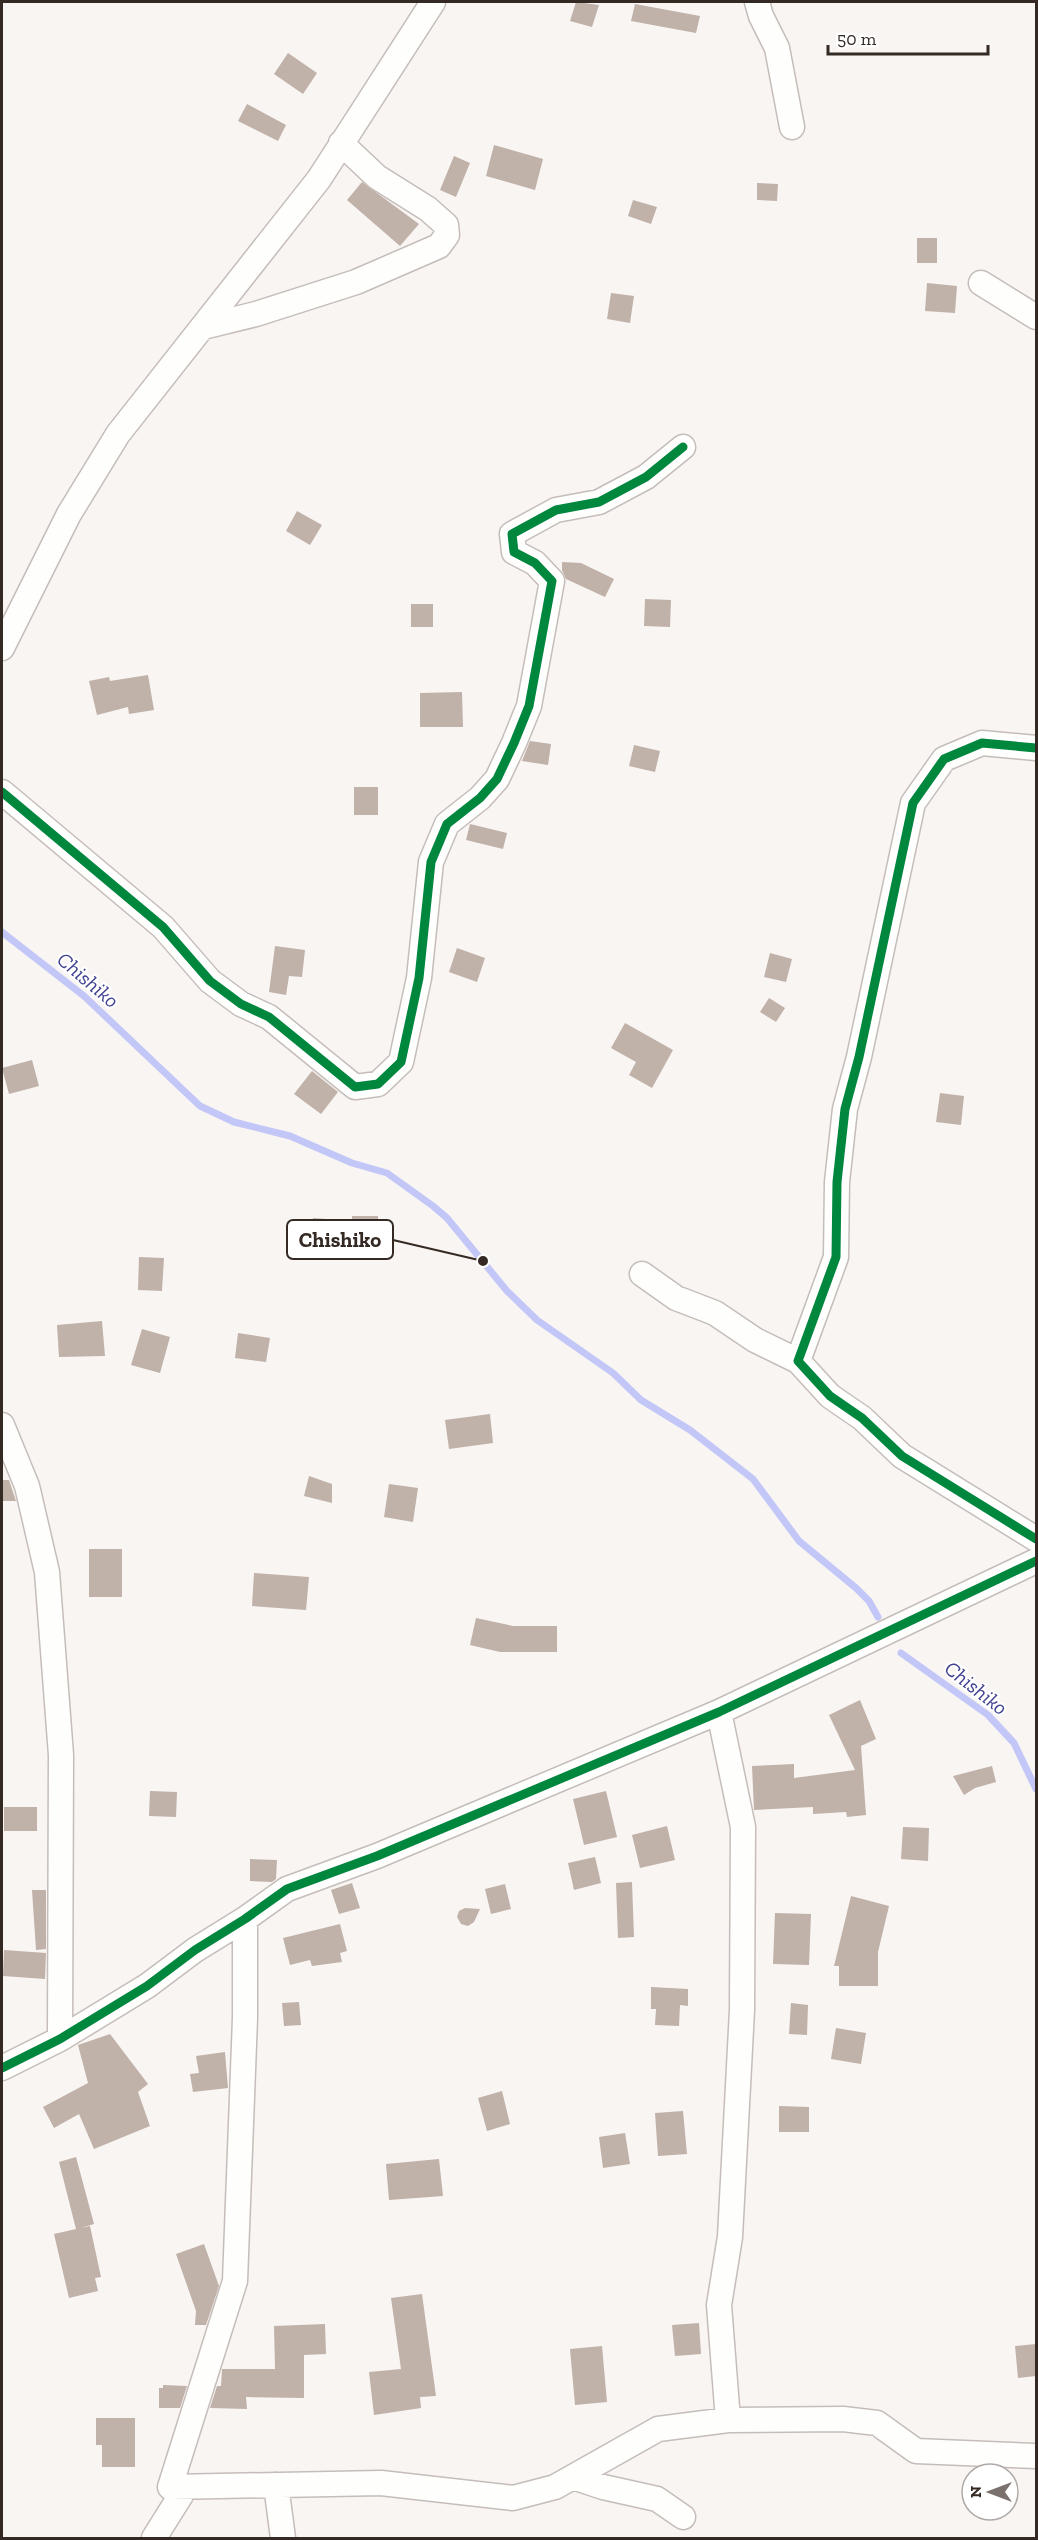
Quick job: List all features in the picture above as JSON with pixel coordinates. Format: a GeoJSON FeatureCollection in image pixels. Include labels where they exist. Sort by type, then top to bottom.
{"type":"FeatureCollection","features":[{"type":"Feature","properties":{"kind":"street"},"geometry":{"type":"LineString","coordinates":[[2,648],[69,514],[118,434],[319,179],[433,2]]}},
{"type":"Feature","properties":{"kind":"street"},"geometry":{"type":"LineString","coordinates":[[757,2],[761,16],[777,48],[792,127]]}},
{"type":"Feature","properties":{"kind":"street"},"geometry":{"type":"LineString","coordinates":[[203,327],[256,314],[356,282],[439,246],[447,235],[446,225],[428,209],[376,177],[341,142]]}},
{"type":"Feature","properties":{"kind":"street"},"geometry":{"type":"LineString","coordinates":[[981,284],[1036,317]]}},
{"type":"Feature","properties":{"kind":"street"},"geometry":{"type":"LineString","coordinates":[[2,792],[164,927],[210,981],[240,1004],[268,1017],[355,1087],[378,1084],[401,1062],[419,978],[430,862],[447,824],[480,798],[496,779],[529,706],[552,580],[535,563],[514,552],[512,534],[556,510],[599,502],[646,477],[683,447]]}},
{"type":"Feature","properties":{"kind":"street"},"geometry":{"type":"LineString","coordinates":[[798,1361],[836,1257],[837,1182],[845,1109],[860,1057],[913,803],[944,759],[982,743],[1036,748]]}},
{"type":"Feature","properties":{"kind":"street"},"geometry":{"type":"LineString","coordinates":[[642,1274],[676,1298],[715,1313],[755,1340],[798,1361],[830,1396],[862,1418],[902,1456],[1036,1539]]}},
{"type":"Feature","properties":{"kind":"street"},"geometry":{"type":"LineString","coordinates":[[2,1425],[27,1486],[47,1572],[61,1755],[60,2038]]}},
{"type":"Feature","properties":{"kind":"street"},"geometry":{"type":"LineString","coordinates":[[2,2068],[60,2038],[147,1986],[195,1950],[287,1889],[376,1856],[719,1712],[1036,1561]]}},
{"type":"Feature","properties":{"kind":"street"},"geometry":{"type":"LineString","coordinates":[[719,1712],[743,1827],[742,2010],[730,2237],[719,2305],[728,2420]]}},
{"type":"Feature","properties":{"kind":"street"},"geometry":{"type":"LineString","coordinates":[[170,2487],[235,2281],[245,2030],[245,1919]]}},
{"type":"Feature","properties":{"kind":"street"},"geometry":{"type":"LineString","coordinates":[[170,2487],[381,2483],[513,2498],[555,2487],[658,2429],[728,2420],[843,2419],[866,2421],[877,2423],[916,2451],[1036,2456]]}},
{"type":"Feature","properties":{"kind":"street"},"geometry":{"type":"LineString","coordinates":[[573,2476],[603,2487],[657,2499],[683,2517]]}},
{"type":"Feature","properties":{"kind":"street"},"geometry":{"type":"LineString","coordinates":[[276,2486],[283,2538]]}},
{"type":"Feature","properties":{"kind":"street"},"geometry":{"type":"LineString","coordinates":[[154,2538],[181,2496],[170,2487]]}},
{"type":"Feature","properties":{"kind":"building"},"geometry":{"type":"Polygon","coordinates":[[[576,2],[599,5],[592,27],[570,21],[576,2]]]}},
{"type":"Feature","properties":{"kind":"building"},"geometry":{"type":"Polygon","coordinates":[[[635,4],[700,16],[696,33],[631,21],[635,4]]]}},
{"type":"Feature","properties":{"kind":"building"},"geometry":{"type":"Polygon","coordinates":[[[288,53],[317,73],[303,94],[274,74],[288,53]]]}},
{"type":"Feature","properties":{"kind":"building"},"geometry":{"type":"Polygon","coordinates":[[[247,104],[286,125],[278,141],[238,121],[247,104]]]}},
{"type":"Feature","properties":{"kind":"building"},"geometry":{"type":"Polygon","coordinates":[[[494,145],[543,159],[535,190],[486,176],[494,145]]]}},
{"type":"Feature","properties":{"kind":"building"},"geometry":{"type":"Polygon","coordinates":[[[454,156],[470,163],[456,197],[440,190],[454,156]]]}},
{"type":"Feature","properties":{"kind":"building"},"geometry":{"type":"Polygon","coordinates":[[[362,182],[419,224],[400,246],[347,200],[362,182]]]}},
{"type":"Feature","properties":{"kind":"building"},"geometry":{"type":"Polygon","coordinates":[[[757,183],[778,184],[777,201],[757,200],[757,183]]]}},
{"type":"Feature","properties":{"kind":"building"},"geometry":{"type":"Polygon","coordinates":[[[633,200],[657,207],[651,224],[628,216],[633,200]]]}},
{"type":"Feature","properties":{"kind":"building"},"geometry":{"type":"Polygon","coordinates":[[[917,238],[937,238],[937,263],[917,263],[917,238]]]}},
{"type":"Feature","properties":{"kind":"building"},"geometry":{"type":"Polygon","coordinates":[[[927,283],[957,286],[955,313],[925,311],[927,283]]]}},
{"type":"Feature","properties":{"kind":"building"},"geometry":{"type":"Polygon","coordinates":[[[611,293],[634,296],[630,323],[607,319],[611,293]]]}},
{"type":"Feature","properties":{"kind":"building"},"geometry":{"type":"Polygon","coordinates":[[[297,511],[322,525],[310,545],[286,531],[297,511]]]}},
{"type":"Feature","properties":{"kind":"building"},"geometry":{"type":"Polygon","coordinates":[[[562,562],[581,563],[614,579],[605,597],[566,579],[562,570],[562,562]]]}},
{"type":"Feature","properties":{"kind":"building"},"geometry":{"type":"Polygon","coordinates":[[[645,599],[671,600],[670,627],[644,626],[645,599]]]}},
{"type":"Feature","properties":{"kind":"building"},"geometry":{"type":"Polygon","coordinates":[[[411,604],[433,604],[433,627],[411,627],[411,604]]]}},
{"type":"Feature","properties":{"kind":"building"},"geometry":{"type":"Polygon","coordinates":[[[148,675],[154,710],[129,714],[128,707],[97,715],[89,681],[109,677],[110,681],[148,675]]]}},
{"type":"Feature","properties":{"kind":"building"},"geometry":{"type":"Polygon","coordinates":[[[462,692],[463,727],[420,727],[420,693],[462,692]]]}},
{"type":"Feature","properties":{"kind":"building"},"geometry":{"type":"Polygon","coordinates":[[[530,741],[551,744],[548,765],[522,761],[530,741]]]}},
{"type":"Feature","properties":{"kind":"building"},"geometry":{"type":"Polygon","coordinates":[[[634,745],[660,751],[655,772],[629,766],[634,745]]]}},
{"type":"Feature","properties":{"kind":"building"},"geometry":{"type":"Polygon","coordinates":[[[354,787],[378,787],[378,815],[354,815],[354,787]]]}},
{"type":"Feature","properties":{"kind":"building"},"geometry":{"type":"Polygon","coordinates":[[[470,824],[507,833],[503,849],[466,840],[470,824]]]}},
{"type":"Feature","properties":{"kind":"building"},"geometry":{"type":"Polygon","coordinates":[[[275,946],[305,950],[302,977],[289,976],[286,995],[269,992],[275,946]]]}},
{"type":"Feature","properties":{"kind":"building"},"geometry":{"type":"Polygon","coordinates":[[[457,948],[485,958],[477,982],[449,972],[457,948]]]}},
{"type":"Feature","properties":{"kind":"building"},"geometry":{"type":"Polygon","coordinates":[[[770,953],[792,959],[786,982],[764,977],[770,953]]]}},
{"type":"Feature","properties":{"kind":"building"},"geometry":{"type":"Polygon","coordinates":[[[769,998],[785,1008],[776,1022],[760,1012],[769,998]]]}},
{"type":"Feature","properties":{"kind":"building"},"geometry":{"type":"Polygon","coordinates":[[[625,1023],[673,1050],[652,1088],[629,1075],[636,1062],[611,1048],[625,1023]]]}},
{"type":"Feature","properties":{"kind":"building"},"geometry":{"type":"Polygon","coordinates":[[[32,1060],[39,1086],[9,1094],[2,1068],[32,1060]]]}},
{"type":"Feature","properties":{"kind":"building"},"geometry":{"type":"Polygon","coordinates":[[[312,1071],[338,1092],[321,1114],[294,1094],[312,1071]]]}},
{"type":"Feature","properties":{"kind":"building"},"geometry":{"type":"Polygon","coordinates":[[[940,1093],[964,1096],[961,1125],[936,1122],[940,1093]]]}},
{"type":"Feature","properties":{"kind":"building"},"geometry":{"type":"Polygon","coordinates":[[[352,1216],[378,1216],[379,1250],[310,1252],[313,1218],[352,1221],[352,1216]]]}},
{"type":"Feature","properties":{"kind":"building"},"geometry":{"type":"Polygon","coordinates":[[[139,1257],[164,1258],[162,1291],[138,1290],[139,1257]]]}},
{"type":"Feature","properties":{"kind":"building"},"geometry":{"type":"Polygon","coordinates":[[[102,1321],[105,1356],[59,1357],[57,1325],[102,1321]]]}},
{"type":"Feature","properties":{"kind":"building"},"geometry":{"type":"Polygon","coordinates":[[[142,1329],[170,1337],[160,1373],[131,1365],[142,1329]]]}},
{"type":"Feature","properties":{"kind":"building"},"geometry":{"type":"Polygon","coordinates":[[[238,1333],[270,1338],[266,1362],[235,1358],[238,1333]]]}},
{"type":"Feature","properties":{"kind":"building"},"geometry":{"type":"Polygon","coordinates":[[[490,1414],[493,1443],[449,1449],[445,1420],[490,1414]]]}},
{"type":"Feature","properties":{"kind":"building"},"geometry":{"type":"Polygon","coordinates":[[[309,1476],[332,1484],[332,1503],[304,1496],[309,1476]]]}},
{"type":"Feature","properties":{"kind":"building"},"geometry":{"type":"Polygon","coordinates":[[[2,1480],[9,1480],[16,1501],[2,1501],[2,1480]]]}},
{"type":"Feature","properties":{"kind":"building"},"geometry":{"type":"Polygon","coordinates":[[[389,1484],[418,1488],[413,1522],[384,1517],[389,1484]]]}},
{"type":"Feature","properties":{"kind":"building"},"geometry":{"type":"Polygon","coordinates":[[[89,1549],[122,1549],[122,1597],[89,1597],[89,1549]]]}},
{"type":"Feature","properties":{"kind":"building"},"geometry":{"type":"Polygon","coordinates":[[[254,1573],[309,1577],[306,1610],[252,1606],[254,1573]]]}},
{"type":"Feature","properties":{"kind":"building"},"geometry":{"type":"Polygon","coordinates":[[[476,1618],[513,1626],[557,1626],[557,1652],[500,1652],[470,1645],[476,1618]]]}},
{"type":"Feature","properties":{"kind":"building"},"geometry":{"type":"Polygon","coordinates":[[[860,1700],[876,1739],[861,1746],[866,1815],[847,1817],[846,1812],[813,1814],[813,1807],[754,1810],[752,1766],[794,1764],[794,1778],[855,1770],[829,1715],[860,1700]]]}},
{"type":"Feature","properties":{"kind":"building"},"geometry":{"type":"Polygon","coordinates":[[[992,1766],[996,1782],[975,1788],[964,1795],[953,1776],[992,1766]]]}},
{"type":"Feature","properties":{"kind":"building"},"geometry":{"type":"Polygon","coordinates":[[[150,1791],[177,1792],[176,1817],[149,1816],[150,1791]]]}},
{"type":"Feature","properties":{"kind":"building"},"geometry":{"type":"Polygon","coordinates":[[[606,1791],[617,1837],[584,1845],[573,1799],[606,1791]]]}},
{"type":"Feature","properties":{"kind":"building"},"geometry":{"type":"Polygon","coordinates":[[[4,1807],[37,1807],[37,1831],[4,1831],[4,1807]]]}},
{"type":"Feature","properties":{"kind":"building"},"geometry":{"type":"Polygon","coordinates":[[[667,1826],[675,1860],[640,1868],[632,1835],[667,1826]]]}},
{"type":"Feature","properties":{"kind":"building"},"geometry":{"type":"Polygon","coordinates":[[[903,1827],[929,1828],[928,1861],[901,1859],[903,1827]]]}},
{"type":"Feature","properties":{"kind":"building"},"geometry":{"type":"Polygon","coordinates":[[[595,1857],[601,1883],[574,1890],[568,1863],[595,1857]]]}},
{"type":"Feature","properties":{"kind":"building"},"geometry":{"type":"Polygon","coordinates":[[[250,1859],[277,1860],[276,1879],[272,1882],[250,1881],[250,1859]]]}},
{"type":"Feature","properties":{"kind":"building"},"geometry":{"type":"Polygon","coordinates":[[[632,1882],[634,1937],[618,1938],[616,1883],[632,1882]]]}},
{"type":"Feature","properties":{"kind":"building"},"geometry":{"type":"Polygon","coordinates":[[[352,1883],[360,1908],[339,1914],[331,1890],[352,1883]]]}},
{"type":"Feature","properties":{"kind":"building"},"geometry":{"type":"Polygon","coordinates":[[[505,1884],[511,1909],[491,1914],[485,1889],[505,1884]]]}},
{"type":"Feature","properties":{"kind":"building"},"geometry":{"type":"Polygon","coordinates":[[[32,1890],[46,1890],[46,1949],[36,1950],[32,1890]]]}},
{"type":"Feature","properties":{"kind":"building"},"geometry":{"type":"Polygon","coordinates":[[[851,1896],[889,1906],[878,1952],[878,1986],[839,1986],[839,1966],[834,1966],[851,1896]]]}},
{"type":"Feature","properties":{"kind":"building"},"geometry":{"type":"Polygon","coordinates":[[[465,1908],[480,1909],[474,1922],[468,1926],[461,1924],[457,1917],[459,1911],[465,1908]]]}},
{"type":"Feature","properties":{"kind":"building"},"geometry":{"type":"Polygon","coordinates":[[[775,1913],[811,1914],[809,1965],[773,1964],[775,1913]]]}},
{"type":"Feature","properties":{"kind":"building"},"geometry":{"type":"Polygon","coordinates":[[[340,1924],[347,1951],[340,1953],[342,1962],[312,1966],[310,1960],[290,1965],[283,1938],[340,1924]]]}},
{"type":"Feature","properties":{"kind":"building"},"geometry":{"type":"Polygon","coordinates":[[[4,1950],[46,1953],[45,1979],[3,1976],[4,1950]]]}},
{"type":"Feature","properties":{"kind":"building"},"geometry":{"type":"Polygon","coordinates":[[[651,1987],[688,1989],[688,2006],[680,2005],[679,2026],[655,2025],[656,2009],[651,2009],[651,1987]]]}},
{"type":"Feature","properties":{"kind":"building"},"geometry":{"type":"Polygon","coordinates":[[[299,2002],[301,2025],[284,2026],[282,2003],[299,2002]]]}},
{"type":"Feature","properties":{"kind":"building"},"geometry":{"type":"Polygon","coordinates":[[[791,2003],[808,2005],[807,2035],[789,2034],[791,2003]]]}},
{"type":"Feature","properties":{"kind":"building"},"geometry":{"type":"Polygon","coordinates":[[[836,2028],[866,2033],[861,2064],[831,2059],[836,2028]]]}},
{"type":"Feature","properties":{"kind":"building"},"geometry":{"type":"Polygon","coordinates":[[[110,2034],[148,2084],[138,2092],[150,2126],[94,2149],[79,2114],[54,2128],[43,2107],[88,2083],[78,2045],[110,2034]]]}},
{"type":"Feature","properties":{"kind":"building"},"geometry":{"type":"Polygon","coordinates":[[[225,2052],[228,2088],[193,2092],[190,2074],[199,2073],[196,2056],[225,2052]]]}},
{"type":"Feature","properties":{"kind":"building"},"geometry":{"type":"Polygon","coordinates":[[[502,2091],[510,2124],[487,2131],[478,2098],[502,2091]]]}},
{"type":"Feature","properties":{"kind":"building"},"geometry":{"type":"Polygon","coordinates":[[[779,2106],[809,2107],[809,2132],[779,2132],[779,2106]]]}},
{"type":"Feature","properties":{"kind":"building"},"geometry":{"type":"Polygon","coordinates":[[[683,2111],[687,2154],[658,2156],[655,2113],[683,2111]]]}},
{"type":"Feature","properties":{"kind":"building"},"geometry":{"type":"Polygon","coordinates":[[[625,2133],[630,2164],[603,2168],[599,2137],[625,2133]]]}},
{"type":"Feature","properties":{"kind":"building"},"geometry":{"type":"Polygon","coordinates":[[[76,2157],[94,2224],[81,2228],[90,2226],[101,2277],[95,2278],[98,2291],[69,2298],[54,2234],[76,2229],[59,2162],[76,2157]]]}},
{"type":"Feature","properties":{"kind":"building"},"geometry":{"type":"Polygon","coordinates":[[[439,2159],[443,2196],[389,2200],[386,2164],[439,2159]]]}},
{"type":"Feature","properties":{"kind":"building"},"geometry":{"type":"Polygon","coordinates":[[[204,2244],[219,2286],[206,2325],[195,2325],[196,2311],[176,2254],[204,2244]]]}},
{"type":"Feature","properties":{"kind":"building"},"geometry":{"type":"Polygon","coordinates":[[[422,2294],[436,2396],[420,2397],[421,2408],[374,2415],[369,2372],[401,2369],[391,2298],[422,2294]]]}},
{"type":"Feature","properties":{"kind":"building"},"geometry":{"type":"Polygon","coordinates":[[[699,2323],[701,2354],[675,2356],[672,2325],[699,2323]]]}},
{"type":"Feature","properties":{"kind":"building"},"geometry":{"type":"Polygon","coordinates":[[[325,2324],[326,2354],[304,2355],[304,2398],[246,2397],[247,2409],[210,2408],[217,2386],[221,2386],[222,2369],[275,2369],[274,2326],[325,2324]]]}},
{"type":"Feature","properties":{"kind":"building"},"geometry":{"type":"Polygon","coordinates":[[[1036,2344],[1036,2376],[1018,2378],[1015,2346],[1036,2344]]]}},
{"type":"Feature","properties":{"kind":"building"},"geometry":{"type":"Polygon","coordinates":[[[602,2346],[607,2402],[575,2405],[570,2349],[602,2346]]]}},
{"type":"Feature","properties":{"kind":"building"},"geometry":{"type":"Polygon","coordinates":[[[163,2385],[187,2386],[180,2408],[159,2408],[159,2388],[163,2388],[163,2385]]]}},
{"type":"Feature","properties":{"kind":"building"},"geometry":{"type":"Polygon","coordinates":[[[96,2418],[135,2418],[135,2467],[102,2467],[102,2445],[96,2445],[96,2418]]]}},
{"type":"Feature","properties":{"kind":"waterway","name":"Chishiko"},"geometry":{"type":"LineString","coordinates":[[2,932],[84,996],[200,1106],[234,1122],[290,1136],[352,1163],[387,1173],[433,1206],[447,1218],[507,1291],[537,1320],[613,1373],[641,1400],[690,1430],[753,1479],[799,1541],[856,1588],[869,1601],[878,1617]]}},
{"type":"Feature","properties":{"kind":"waterway","name":"Chishiko"},"geometry":{"type":"LineString","coordinates":[[901,1653],[988,1715],[1014,1743],[1036,1789]]}},
{"type":"Feature","properties":{"kind":"cycle path"},"geometry":{"type":"LineString","coordinates":[[2,792],[163,927],[210,981],[241,1004],[269,1017],[355,1087],[378,1084],[401,1062],[419,978],[431,862],[447,824],[480,798],[497,779],[529,706],[552,581],[535,563],[514,552],[512,534],[556,510],[599,502],[646,477],[683,447]]}},
{"type":"Feature","properties":{"kind":"cycle path"},"geometry":{"type":"LineString","coordinates":[[1036,748],[982,743],[944,759],[913,803],[859,1057],[845,1109],[837,1182],[836,1257],[798,1361],[830,1396],[862,1418],[902,1456],[1036,1539]]}},
{"type":"Feature","properties":{"kind":"cycle path"},"geometry":{"type":"LineString","coordinates":[[2,2068],[60,2039],[147,1986],[195,1950],[287,1889],[377,1856],[719,1712],[1036,1561]]}},
{"type":"Feature","properties":{"kind":"place","name":"Chishiko"},"geometry":{"type":"Point","coordinates":[483,1261]}}]}
